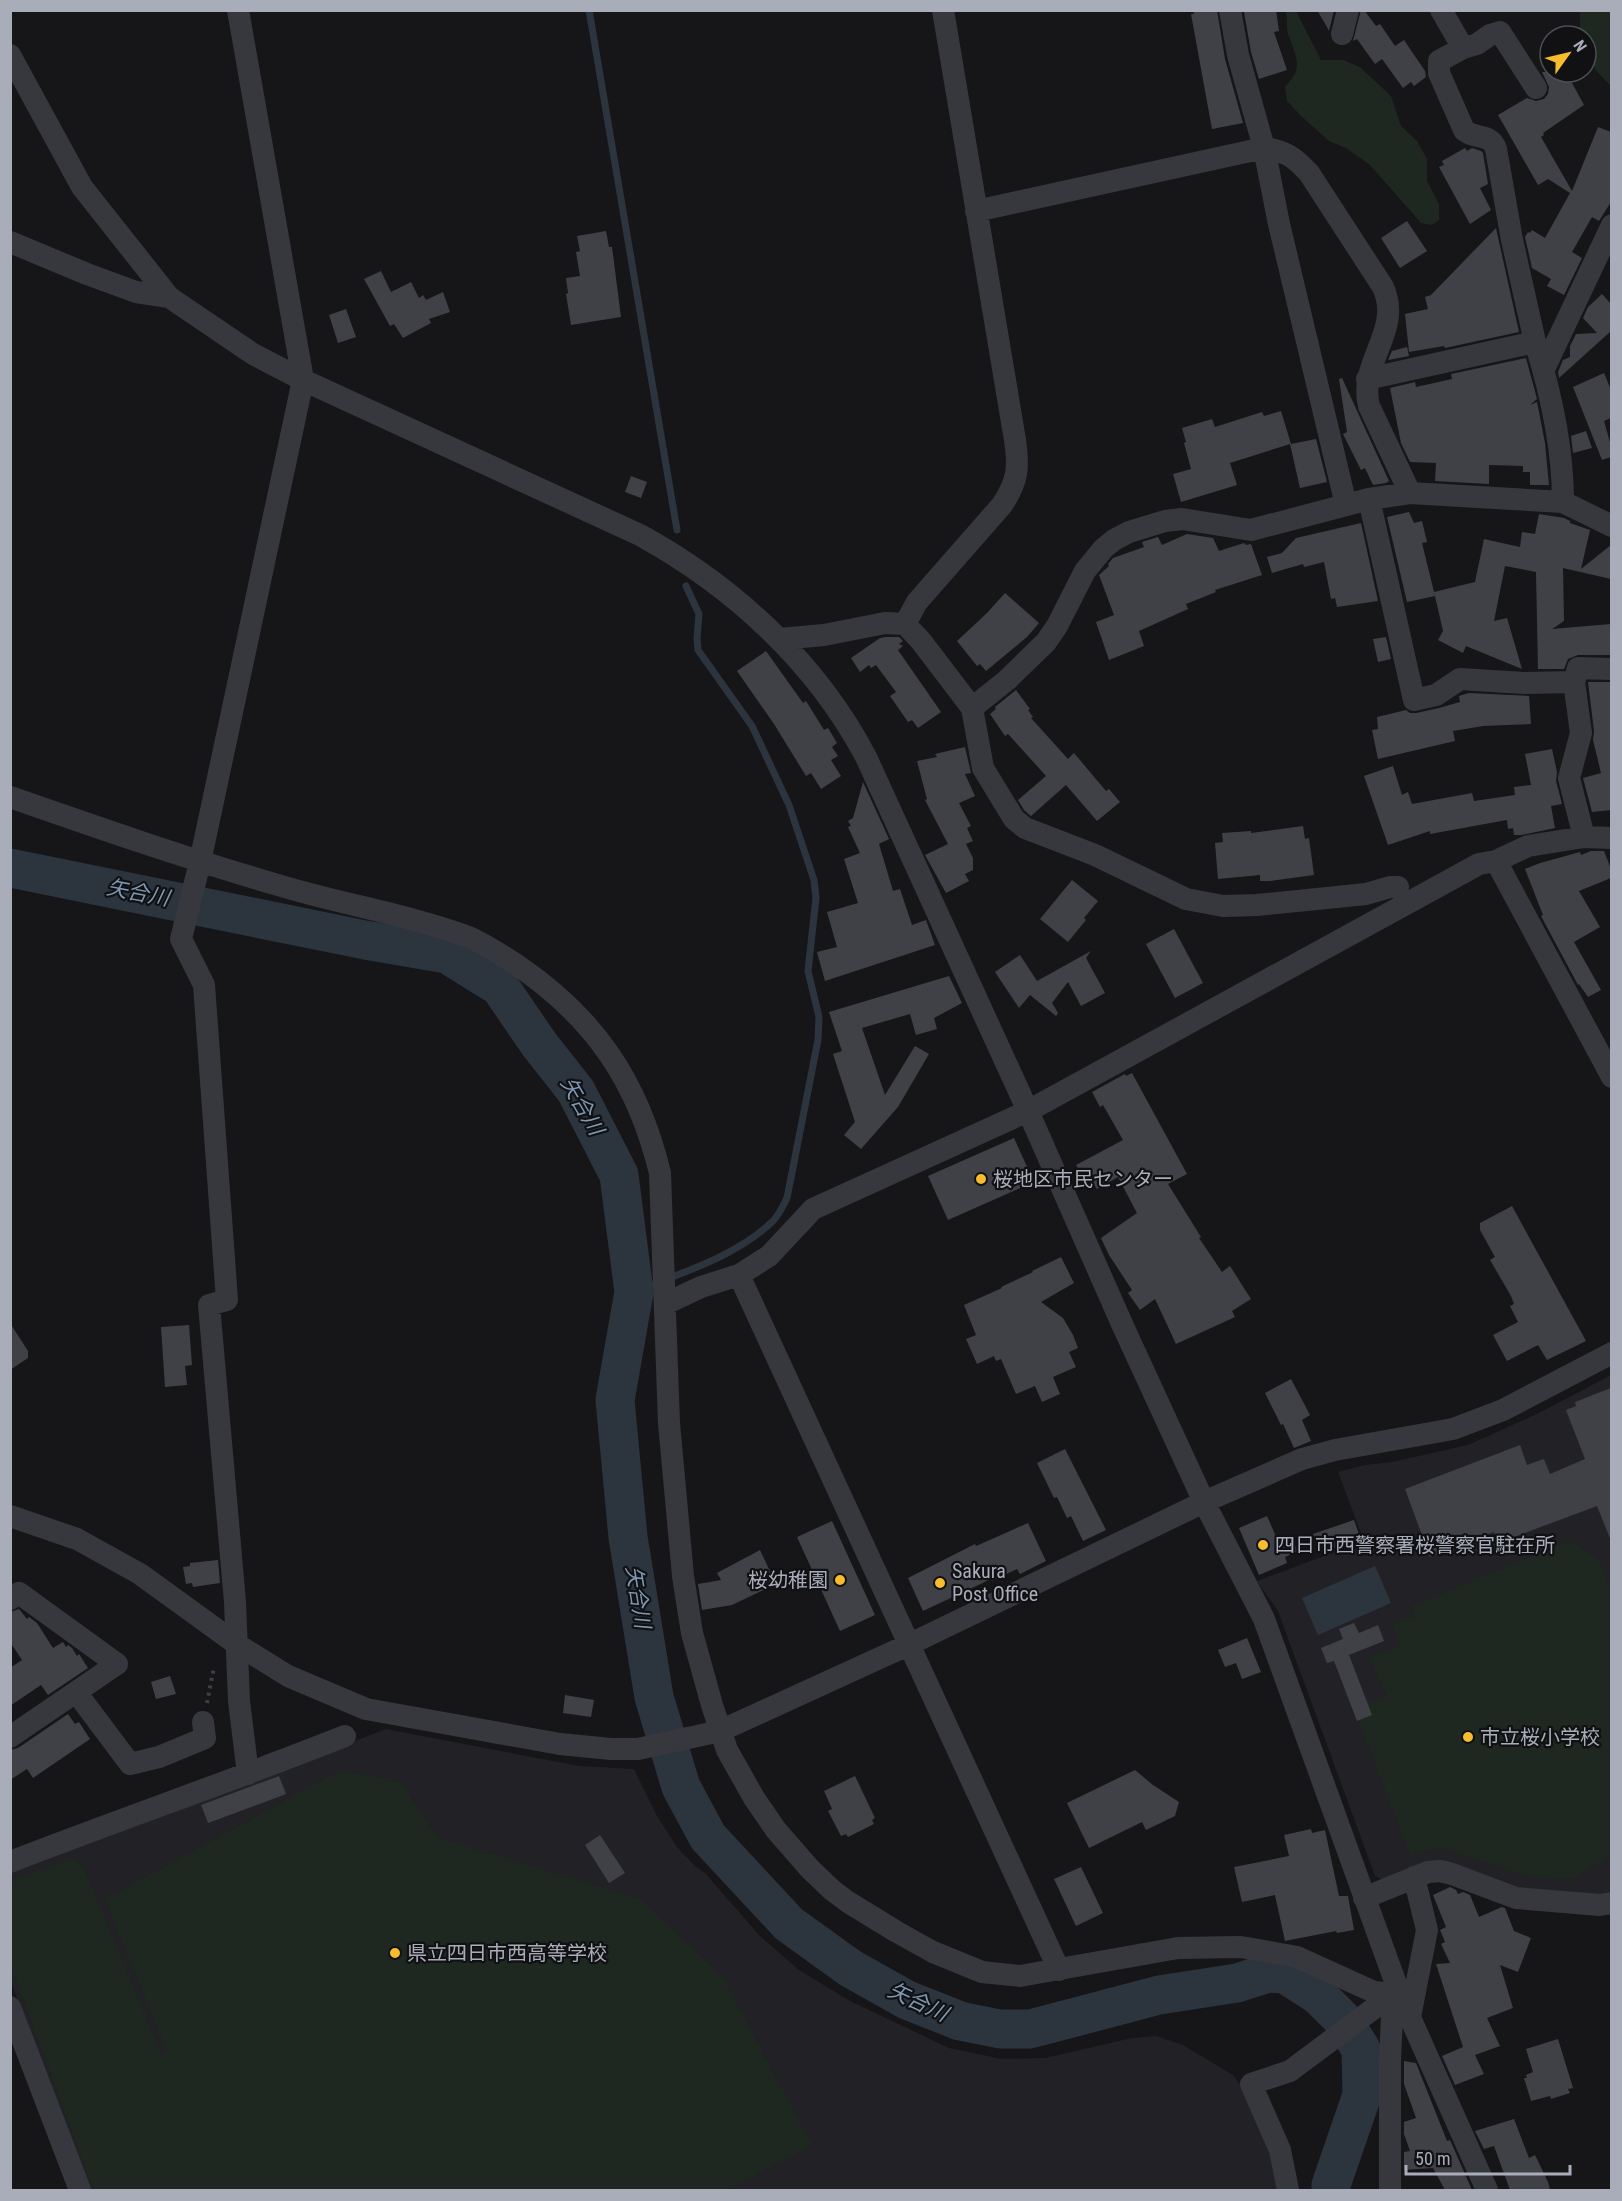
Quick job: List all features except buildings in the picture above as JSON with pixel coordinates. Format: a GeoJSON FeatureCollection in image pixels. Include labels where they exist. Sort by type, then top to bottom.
{"type":"FeatureCollection","features":[{"type":"Feature","properties":{"kind":"street"},"geometry":{"type":"LineString","coordinates":[[238,10],[303,380],[181,939],[204,986],[227,1300],[209,1305],[238,1645],[240,1701],[248,1774]]}},
{"type":"Feature","properties":{"kind":"street"},"geometry":{"type":"LineString","coordinates":[[905,624],[917,602],[1002,505],[1010,493],[1018,470],[1015,440],[943,10]]}},
{"type":"Feature","properties":{"kind":"street"},"geometry":{"type":"LineString","coordinates":[[1230,10],[1238,55],[1264,148],[1279,224],[1346,505]]}},
{"type":"Feature","properties":{"kind":"street"},"geometry":{"type":"LineString","coordinates":[[1342,34],[1348,10]]}},
{"type":"Feature","properties":{"kind":"street"},"geometry":{"type":"LineString","coordinates":[[1441,10],[1463,48]]}},
{"type":"Feature","properties":{"kind":"street"},"geometry":{"type":"LineString","coordinates":[[1536,88],[1500,32],[1463,48],[1439,62],[1438,74],[1464,130],[1493,142],[1512,240],[1535,342],[1544,369],[1563,467],[1563,502]]}},
{"type":"Feature","properties":{"kind":"street"},"geometry":{"type":"LineString","coordinates":[[10,55],[82,187],[151,271],[169,297],[253,354],[303,380],[669,551],[697,570],[779,639],[827,692],[852,729],[1028,1111],[1204,1502],[1264,1619],[1364,1899],[1390,1999],[1392,2016],[1390,2190]]}},
{"type":"Feature","properties":{"kind":"street"},"geometry":{"type":"LineString","coordinates":[[976,211],[1264,148],[1279,150],[1294,158],[1309,173],[1383,287],[1388,299],[1387,328],[1367,379],[1366,395],[1410,493]]}},
{"type":"Feature","properties":{"kind":"street"},"geometry":{"type":"LineString","coordinates":[[1544,369],[1611,229]]}},
{"type":"Feature","properties":{"kind":"street"},"geometry":{"type":"LineString","coordinates":[[10,242],[136,292],[169,297]]}},
{"type":"Feature","properties":{"kind":"street"},"geometry":{"type":"LineString","coordinates":[[1367,379],[1535,342]]}},
{"type":"Feature","properties":{"kind":"street"},"geometry":{"type":"LineString","coordinates":[[972,708],[1007,680],[1046,642],[1093,560],[1114,540],[1129,532],[1164,521],[1182,519],[1251,530],[1369,499],[1410,493],[1563,502],[1611,526]]}},
{"type":"Feature","properties":{"kind":"street"},"geometry":{"type":"LineString","coordinates":[[1369,499],[1413,700],[1436,695],[1460,679],[1524,683],[1574,682]]}},
{"type":"Feature","properties":{"kind":"street"},"geometry":{"type":"LineString","coordinates":[[779,639],[824,635],[885,623],[905,624],[921,641],[972,708],[983,768],[1014,819],[1025,828],[1095,855],[1186,899],[1223,906],[1257,906],[1365,894],[1398,887]]}},
{"type":"Feature","properties":{"kind":"street"},"geometry":{"type":"LineString","coordinates":[[1584,837],[1569,778],[1581,733],[1574,682],[1578,668],[1611,669]]}},
{"type":"Feature","properties":{"kind":"street"},"geometry":{"type":"LineString","coordinates":[[10,797],[198,869],[308,894],[468,937],[499,953],[551,991],[578,1015],[604,1046],[627,1081],[641,1110],[652,1140],[660,1173],[669,1423],[683,1576],[692,1633],[720,1731],[741,1778],[776,1830],[832,1890],[848,1902],[933,1952],[982,1972],[1020,1976],[1178,1948],[1241,1947],[1297,1957],[1390,1999],[1410,2017],[1487,2190]]}},
{"type":"Feature","properties":{"kind":"street"},"geometry":{"type":"LineString","coordinates":[[665,1300],[739,1275],[770,1256],[813,1209],[1028,1111],[1479,864],[1496,861],[1528,846],[1584,837],[1611,838]]}},
{"type":"Feature","properties":{"kind":"street"},"geometry":{"type":"LineString","coordinates":[[1496,861],[1611,1077]]}},
{"type":"Feature","properties":{"kind":"street"},"geometry":{"type":"LineString","coordinates":[[739,1275],[1059,1970]]}},
{"type":"Feature","properties":{"kind":"street"},"geometry":{"type":"LineString","coordinates":[[10,1516],[77,1539],[140,1574],[238,1645],[288,1676],[366,1709],[560,1744],[638,1749],[720,1731],[908,1645],[1204,1502],[1302,1459],[1335,1450],[1453,1428],[1476,1421],[1503,1410],[1611,1353]]}},
{"type":"Feature","properties":{"kind":"street"},"geometry":{"type":"LineString","coordinates":[[10,1737],[117,1664],[13,1594]]}},
{"type":"Feature","properties":{"kind":"street"},"geometry":{"type":"LineString","coordinates":[[76,1692],[130,1764],[159,1757],[205,1738],[203,1722]]}},
{"type":"Feature","properties":{"kind":"street"},"geometry":{"type":"LineString","coordinates":[[10,1862],[345,1736]]}},
{"type":"Feature","properties":{"kind":"street"},"geometry":{"type":"LineString","coordinates":[[1364,1899],[1414,1877],[1440,1871],[1516,1898],[1600,1905],[1611,1903]]}},
{"type":"Feature","properties":{"kind":"street"},"geometry":{"type":"LineString","coordinates":[[1410,2017],[1427,1930],[1414,1877]]}},
{"type":"Feature","properties":{"kind":"street"},"geometry":{"type":"LineString","coordinates":[[1288,2190],[1280,2150],[1251,2084],[1290,2071],[1390,1999]]}},
{"type":"Feature","properties":{"kind":"street"},"geometry":{"type":"LineString","coordinates":[[10,2007],[80,2190]]}},
{"type":"Feature","properties":{"kind":"path"},"geometry":{"type":"LineString","coordinates":[[203,1722],[215,1666]]}},
{"type":"Feature","properties":{"kind":"shaded area"},"geometry":{"type":"Polygon","coordinates":[[[1286,11],[1296,11],[1321,60],[1343,60],[1360,67],[1391,96],[1401,126],[1417,141],[1427,159],[1427,181],[1439,204],[1439,220],[1432,225],[1421,223],[1370,165],[1346,148],[1329,141],[1287,101],[1285,87],[1297,67],[1287,32],[1286,11]]]}},
{"type":"Feature","properties":{"kind":"shaded area"},"geometry":{"type":"Polygon","coordinates":[[[1580,11],[1611,11],[1611,86],[1598,72],[1598,24],[1580,24],[1580,11]]]}},
{"type":"Feature","properties":{"kind":"shaded area","name":"市立桜小学校"},"geometry":{"type":"Polygon","coordinates":[[[1611,1375],[1611,1893],[1600,1896],[1517,1888],[1438,1862],[1383,1880],[1375,1876],[1278,1611],[1257,1581],[1364,1541],[1338,1472],[1468,1445],[1541,1412],[1611,1375]]]}},
{"type":"Feature","properties":{"kind":"shaded area"},"geometry":{"type":"Polygon","coordinates":[[[1568,1541],[1598,1558],[1612,1591],[1611,1855],[1573,1879],[1525,1876],[1442,1848],[1410,1855],[1354,1708],[1387,1697],[1369,1658],[1400,1646],[1392,1624],[1415,1616],[1412,1606],[1568,1541]]]}},
{"type":"Feature","properties":{"kind":"shaded area"},"geometry":{"type":"Polygon","coordinates":[[[1375,1566],[1391,1603],[1318,1635],[1302,1598],[1375,1566]]]}},
{"type":"Feature","properties":{"kind":"shaded area","name":"県立四日市西高等学校"},"geometry":{"type":"Polygon","coordinates":[[[386,1729],[579,1766],[634,1769],[657,1816],[677,1847],[705,1873],[759,1935],[799,1970],[850,2001],[949,2048],[1002,2059],[1045,2058],[1132,2038],[1156,2036],[1183,2045],[1233,2075],[1254,2102],[1282,2190],[89,2190],[11,1982],[11,1873],[386,1729]]]}},
{"type":"Feature","properties":{"kind":"shaded area","name":"県立四日市西高等学校"},"geometry":{"type":"Polygon","coordinates":[[[341,1770],[400,1782],[437,1837],[641,1899],[724,1979],[812,2145],[728,2190],[93,2190],[11,1966],[11,1882],[72,1858],[84,1868],[161,2054],[167,2052],[105,1899],[341,1770]]]}},
{"type":"Feature","properties":{"kind":"waterway"},"geometry":{"type":"LineString","coordinates":[[589,10],[677,530]]}},
{"type":"Feature","properties":{"kind":"waterway"},"geometry":{"type":"LineString","coordinates":[[634,1292],[688,1271],[742,1245],[777,1216],[787,1198],[818,1040],[819,1017],[808,971],[816,898],[814,880],[789,805],[752,726],[698,650],[699,614],[686,586]]}},
{"type":"Feature","properties":{"kind":"waterway","name":"矢合川"},"geometry":{"type":"LineString","coordinates":[[10,868],[365,940],[447,954],[500,987],[539,1044],[576,1091],[619,1175],[634,1292],[615,1400],[628,1537],[654,1697],[681,1787],[708,1837],[789,1924],[850,1968],[907,2000],[960,2021],[1000,2029],[1030,2029],[1159,1995],[1237,1983],[1268,1973],[1285,1974],[1318,1995],[1341,2018],[1361,2049],[1362,2095],[1331,2190]]}},
{"type":"Feature","properties":{"kind":"place","name":"桜地区市民センター"},"geometry":{"type":"Point","coordinates":[981,1179]}},
{"type":"Feature","properties":{"kind":"place","name":"四日市西警察署桜警察官駐在所"},"geometry":{"type":"Point","coordinates":[1263,1545]}},
{"type":"Feature","properties":{"kind":"place","name":"桜幼稚園"},"geometry":{"type":"Point","coordinates":[840,1580]}},
{"type":"Feature","properties":{"kind":"place","name":"Sakura Post Office"},"geometry":{"type":"Point","coordinates":[940,1583]}},
{"type":"Feature","properties":{"kind":"place","name":"市立桜小学校"},"geometry":{"type":"Point","coordinates":[1468,1737]}},
{"type":"Feature","properties":{"kind":"place","name":"県立四日市西高等学校"},"geometry":{"type":"Point","coordinates":[395,1953]}}]}
